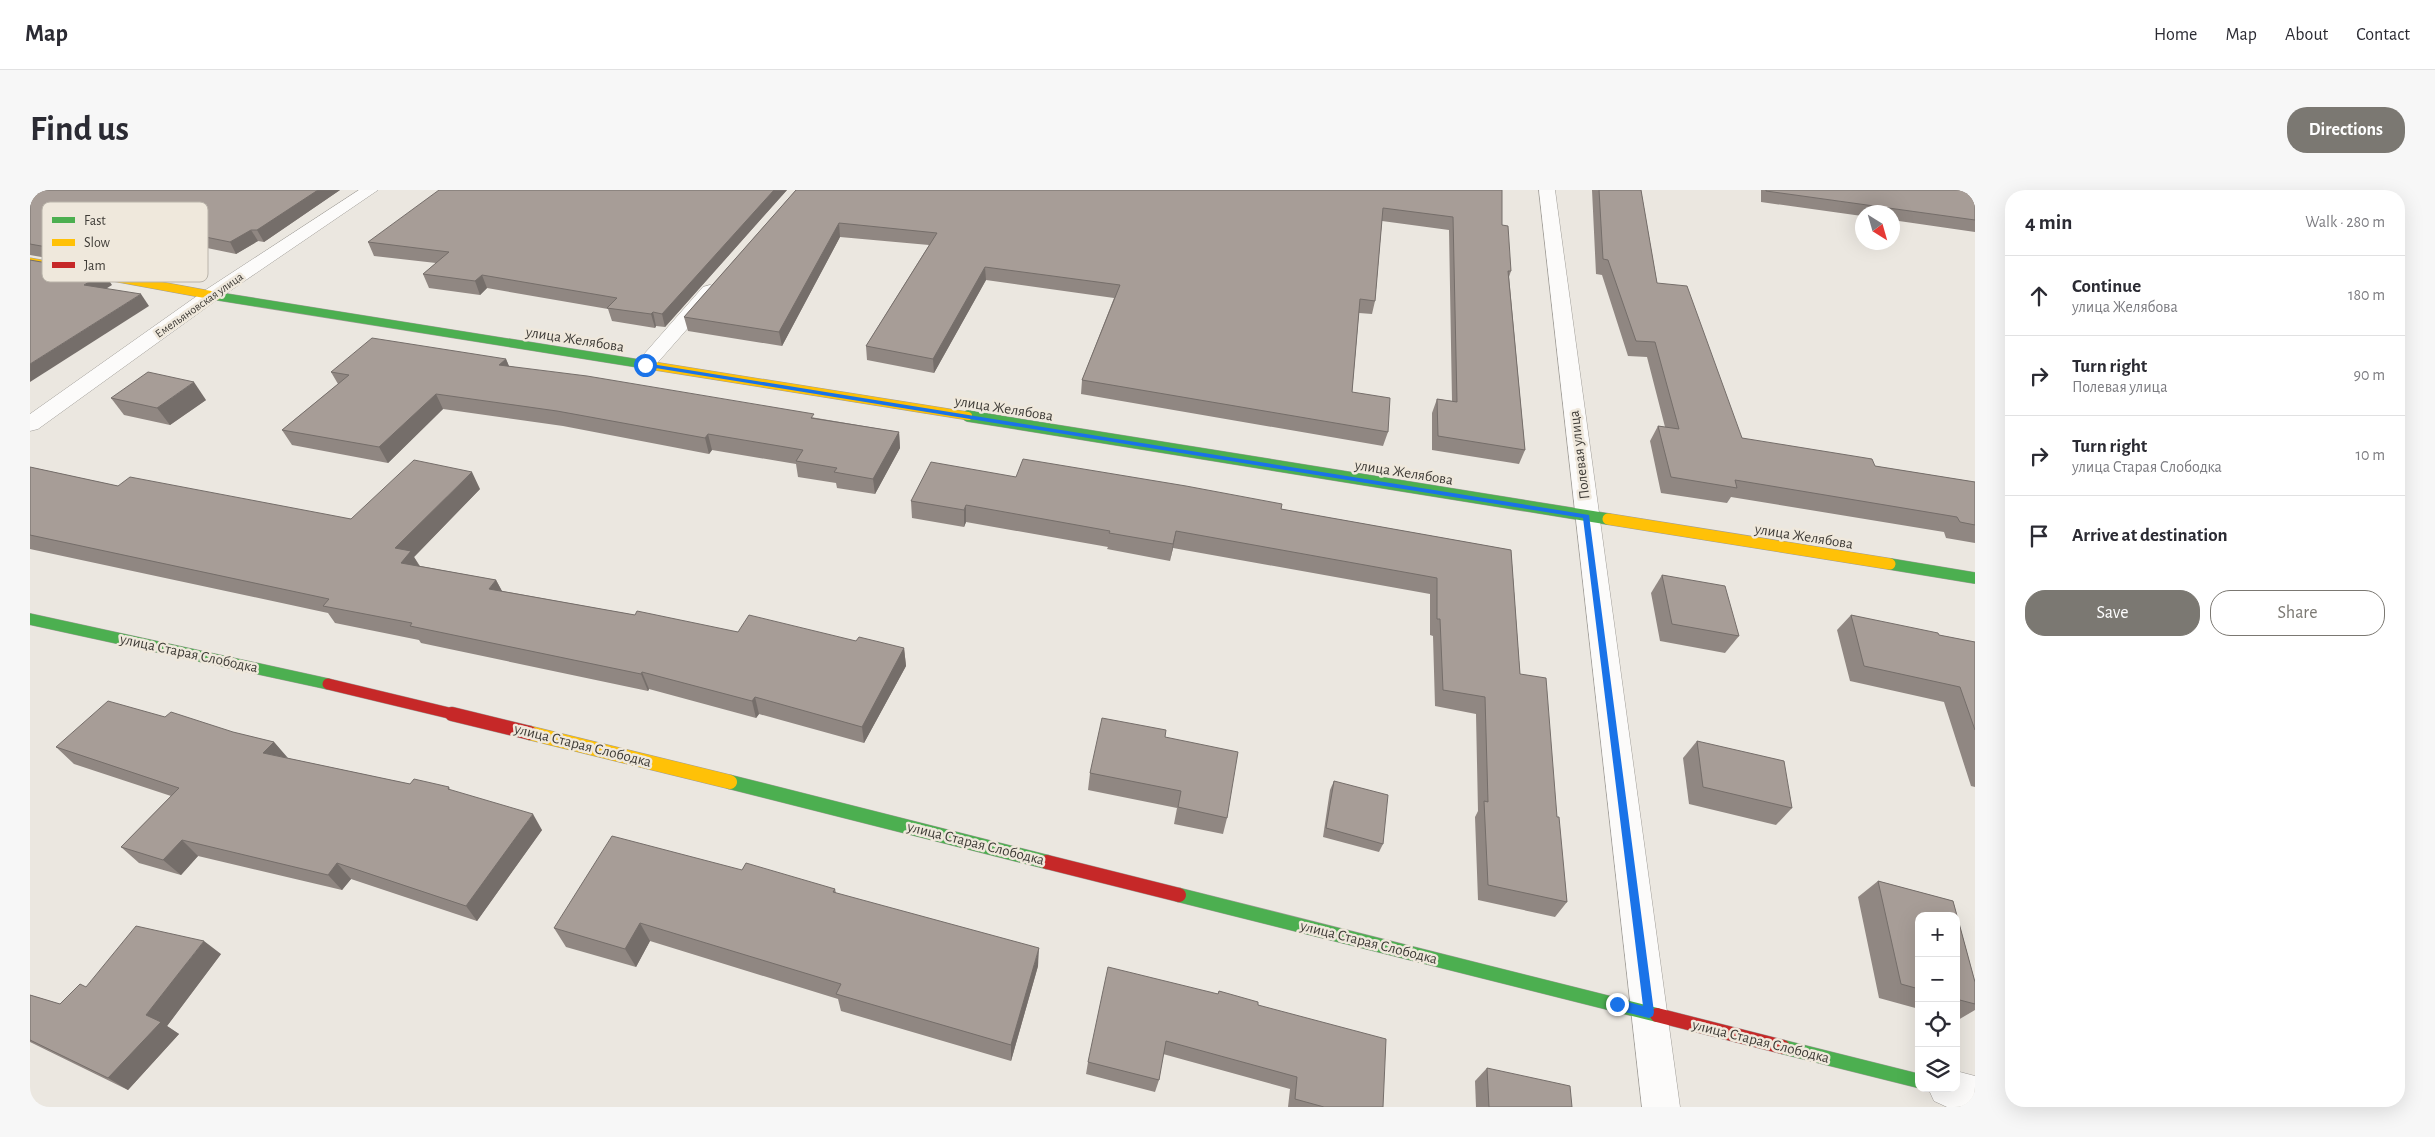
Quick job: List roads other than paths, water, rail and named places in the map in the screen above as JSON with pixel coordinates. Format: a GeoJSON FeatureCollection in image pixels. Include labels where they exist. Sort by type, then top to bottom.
{"type":"FeatureCollection","features":[{"type":"Feature","properties":{"kind":"street","name":"Емельяновская улица"},"geometry":{"type":"LineString","coordinates":[[30,424],[211,295],[370,190]]}},
{"type":"Feature","properties":{"kind":"street","name":"Полевая улица"},"geometry":{"type":"LineString","coordinates":[[1547,190],[1661,1107]]}},
{"type":"Feature","properties":{"kind":"street"},"geometry":{"type":"LineString","coordinates":[[645,365],[722,278]]}},
{"type":"Feature","properties":{"kind":"street","name":"улица Желябова"},"geometry":{"type":"LineString","coordinates":[[140,282],[1975,578]]}},
{"type":"Feature","properties":{"kind":"street","name":"улица Старая Слободка"},"geometry":{"type":"LineString","coordinates":[[30,619],[280,673],[663,765],[1915,1080]]}},
{"type":"Feature","properties":{"kind":"street"},"geometry":{"type":"LineString","coordinates":[[1960,1092],[1975,1096]]}}]}
